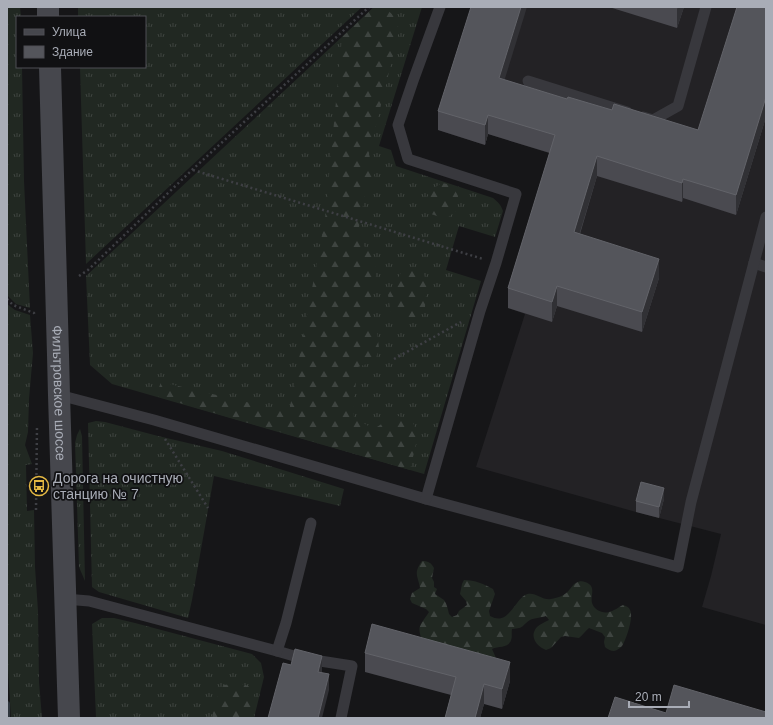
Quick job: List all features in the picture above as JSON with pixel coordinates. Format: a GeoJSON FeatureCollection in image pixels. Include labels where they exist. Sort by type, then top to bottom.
{"type":"FeatureCollection","features":[{"type":"Feature","properties":{"kind":"main road","name":"Фильтровское шоссе"},"geometry":{"type":"LineString","coordinates":[[50,68],[69,718]]}},
{"type":"Feature","properties":{"kind":"lane"},"geometry":{"type":"LineString","coordinates":[[426,499],[480,311],[516,194],[408,159],[398,125],[440,7]]}},
{"type":"Feature","properties":{"kind":"lane"},"geometry":{"type":"LineString","coordinates":[[528,81],[653,120],[678,106],[706,7]]}},
{"type":"Feature","properties":{"kind":"lane"},"geometry":{"type":"LineString","coordinates":[[59,395],[154,420],[426,499],[678,567],[691,502],[766,217]]}},
{"type":"Feature","properties":{"kind":"lane"},"geometry":{"type":"LineString","coordinates":[[754,264],[766,267]]}},
{"type":"Feature","properties":{"kind":"lane"},"geometry":{"type":"LineString","coordinates":[[277,651],[286,623],[311,523]]}},
{"type":"Feature","properties":{"kind":"lane"},"geometry":{"type":"LineString","coordinates":[[66,599],[89,601],[301,658],[352,666],[340,718]]}},
{"type":"Feature","properties":{"kind":"path"},"geometry":{"type":"LineString","coordinates":[[79,276],[88,270],[192,170],[369,7]]}},
{"type":"Feature","properties":{"kind":"path"},"geometry":{"type":"LineString","coordinates":[[192,170],[486,260]]}},
{"type":"Feature","properties":{"kind":"path"},"geometry":{"type":"LineString","coordinates":[[7,300],[13,305],[34,313],[35,320]]}},
{"type":"Feature","properties":{"kind":"path"},"geometry":{"type":"LineString","coordinates":[[394,359],[480,311]]}},
{"type":"Feature","properties":{"kind":"path"},"geometry":{"type":"LineString","coordinates":[[154,420],[208,508]]}},
{"type":"Feature","properties":{"kind":"path"},"geometry":{"type":"LineString","coordinates":[[36,510],[37,425]]}},
{"type":"Feature","properties":{"kind":"shaded area"},"geometry":{"type":"Polygon","coordinates":[[[477,7],[766,7],[766,625],[702,607],[721,534],[636,512],[476,467],[525,314],[508,308],[555,155],[488,134],[485,145],[438,130],[477,7]]]}},
{"type":"Feature","properties":{"kind":"green space"},"geometry":{"type":"Polygon","coordinates":[[[7,7],[20,7],[21,16],[16,16],[16,68],[22,68],[24,181],[30,308],[16,304],[7,295],[7,7]]]}},
{"type":"Feature","properties":{"kind":"green space"},"geometry":{"type":"Polygon","coordinates":[[[78,7],[362,7],[86,264],[80,68],[146,68],[146,16],[78,16],[78,7]]]}},
{"type":"Feature","properties":{"kind":"green space"},"geometry":{"type":"Polygon","coordinates":[[[374,7],[422,7],[379,146],[391,150],[396,166],[493,198],[503,211],[495,237],[459,226],[446,270],[481,281],[424,474],[112,384],[90,365],[86,276],[374,7]]]}},
{"type":"Feature","properties":{"kind":"green space"},"geometry":{"type":"Polygon","coordinates":[[[374,7],[383,7],[396,17],[399,31],[369,154],[375,179],[365,194],[359,227],[364,246],[374,256],[376,274],[375,284],[368,309],[377,333],[379,348],[375,361],[358,367],[353,405],[354,418],[374,429],[386,421],[399,416],[413,423],[418,435],[410,470],[156,396],[161,382],[289,412],[325,219],[342,37],[374,7]]]}},
{"type":"Feature","properties":{"kind":"green space"},"geometry":{"type":"Polygon","coordinates":[[[442,183],[452,185],[458,196],[457,210],[446,219],[431,214],[426,204],[429,191],[442,183]]]}},
{"type":"Feature","properties":{"kind":"green space"},"geometry":{"type":"Polygon","coordinates":[[[416,268],[423,272],[427,283],[425,307],[416,318],[403,321],[391,312],[388,295],[402,271],[416,268]]]}},
{"type":"Feature","properties":{"kind":"green space"},"geometry":{"type":"Polygon","coordinates":[[[7,304],[15,310],[30,315],[33,353],[28,432],[25,445],[32,464],[26,465],[27,511],[34,510],[39,682],[42,718],[11,718],[8,670],[7,591],[7,304]]]}},
{"type":"Feature","properties":{"kind":"green space"},"geometry":{"type":"Polygon","coordinates":[[[96,421],[222,451],[344,489],[340,506],[214,476],[188,618],[99,592],[92,587],[88,423],[96,421]]]}},
{"type":"Feature","properties":{"kind":"green space"},"geometry":{"type":"Polygon","coordinates":[[[80,429],[82,436],[85,581],[79,567],[75,443],[80,429]]]}},
{"type":"Feature","properties":{"kind":"green space"},"geometry":{"type":"Polygon","coordinates":[[[422,561],[430,563],[434,568],[432,578],[434,587],[437,589],[435,594],[444,600],[449,614],[452,617],[457,615],[459,611],[467,605],[466,601],[460,594],[464,580],[486,585],[493,589],[495,594],[489,611],[490,616],[496,618],[506,616],[525,595],[532,594],[544,599],[554,599],[566,593],[575,583],[583,581],[591,586],[592,603],[599,611],[609,612],[623,605],[629,608],[631,618],[626,639],[620,648],[612,651],[605,647],[605,637],[602,633],[589,628],[579,638],[565,636],[561,637],[551,648],[546,650],[539,646],[535,640],[534,634],[537,627],[549,620],[546,616],[531,620],[521,627],[512,629],[509,644],[492,649],[496,658],[423,642],[419,629],[421,623],[429,612],[426,609],[412,603],[410,599],[412,593],[420,588],[417,572],[422,561]]]}},
{"type":"Feature","properties":{"kind":"green space"},"geometry":{"type":"Polygon","coordinates":[[[102,618],[114,618],[135,623],[252,654],[261,663],[264,677],[254,718],[96,718],[92,624],[102,618]]]}},
{"type":"Feature","properties":{"kind":"green space"},"geometry":{"type":"Polygon","coordinates":[[[239,683],[248,686],[255,697],[253,718],[212,718],[216,699],[224,685],[239,683]]]}},
{"type":"Feature","properties":{"kind":"building"},"geometry":{"type":"Polygon","coordinates":[[[471,7],[521,7],[499,78],[567,99],[568,97],[612,110],[614,104],[698,130],[737,7],[766,7],[766,97],[736,195],[683,179],[682,183],[597,156],[574,232],[659,259],[642,312],[557,286],[552,302],[508,288],[555,135],[488,115],[485,125],[438,111],[471,7]]]}},
{"type":"Feature","properties":{"kind":"building"},"geometry":{"type":"Polygon","coordinates":[[[641,482],[664,488],[659,507],[636,501],[641,482]]]}},
{"type":"Feature","properties":{"kind":"building"},"geometry":{"type":"Polygon","coordinates":[[[372,624],[510,662],[502,689],[484,684],[475,718],[445,718],[456,677],[365,653],[372,624]]]}},
{"type":"Feature","properties":{"kind":"building"},"geometry":{"type":"Polygon","coordinates":[[[295,649],[322,656],[318,672],[329,674],[318,718],[268,718],[283,663],[291,665],[295,649]]]}},
{"type":"Feature","properties":{"kind":"building"},"geometry":{"type":"Polygon","coordinates":[[[674,685],[766,712],[766,718],[608,718],[615,697],[666,713],[674,685]]]}},
{"type":"Feature","properties":{"kind":"waterway"},"geometry":{"type":"LineString","coordinates":[[7,704],[7,718]]}},
{"type":"Feature","properties":{"kind":"place","name":"Дорога на очистную станцию № 7"},"geometry":{"type":"Point","coordinates":[39,486]}}]}
